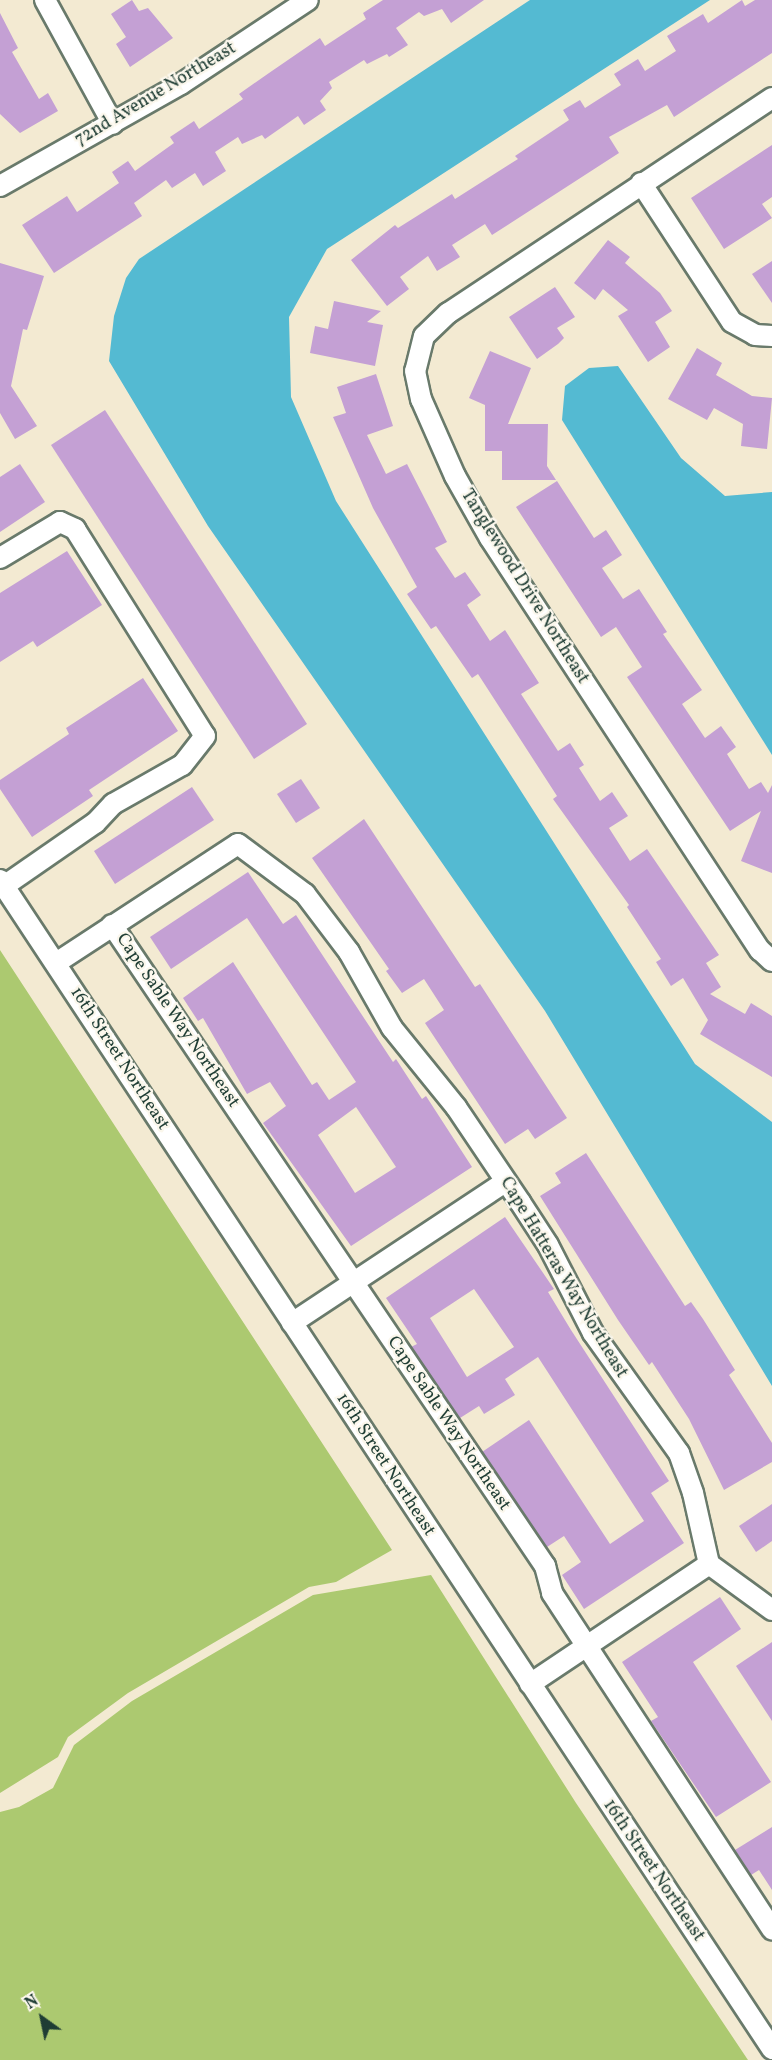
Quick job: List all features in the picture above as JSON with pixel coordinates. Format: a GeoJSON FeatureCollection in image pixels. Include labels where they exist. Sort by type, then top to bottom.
{"type":"FeatureCollection","features":[{"type":"Feature","properties":{"kind":"street"},"geometry":{"type":"LineString","coordinates":[[45,0],[113,123]]}},
{"type":"Feature","properties":{"kind":"street","name":"72nd Avenue Northeast"},"geometry":{"type":"LineString","coordinates":[[0,186],[181,84],[308,0]]}},
{"type":"Feature","properties":{"kind":"street","name":"Tanglewood Drive Northeast"},"geometry":{"type":"LineString","coordinates":[[772,98],[448,313],[424,336],[416,371],[425,410],[455,476],[490,538],[760,950],[772,961]]}},
{"type":"Feature","properties":{"kind":"street"},"geometry":{"type":"LineString","coordinates":[[641,183],[732,322],[755,334],[772,336]]}},
{"type":"Feature","properties":{"kind":"street"},"geometry":{"type":"LineString","coordinates":[[0,558],[60,522],[75,529],[205,736],[182,765],[113,804],[95,824],[2,883]]}},
{"type":"Feature","properties":{"kind":"street","name":"Cape Hatteras Way Northeast"},"geometry":{"type":"LineString","coordinates":[[112,925],[238,844],[305,894],[330,923],[392,1028],[456,1107],[548,1245],[593,1333],[679,1454],[693,1493],[709,1564]]}},
{"type":"Feature","properties":{"kind":"street","name":"16th Street Northeast"},"geometry":{"type":"LineString","coordinates":[[2,883],[772,2049]]}},
{"type":"Feature","properties":{"kind":"street"},"geometry":{"type":"LineString","coordinates":[[56,963],[112,925]]}},
{"type":"Feature","properties":{"kind":"street","name":"Cape Sable Way Northeast"},"geometry":{"type":"LineString","coordinates":[[112,925],[545,1566],[552,1593],[772,1929]]}},
{"type":"Feature","properties":{"kind":"street"},"geometry":{"type":"LineString","coordinates":[[292,1323],[506,1182]]}},
{"type":"Feature","properties":{"kind":"street"},"geometry":{"type":"LineString","coordinates":[[530,1684],[709,1564],[772,1610]]}},
{"type":"Feature","properties":{"kind":"green space"},"geometry":{"type":"Polygon","coordinates":[[[0,950],[392,1550],[336,1582],[309,1587],[128,1693],[68,1737],[58,1757],[0,1793],[0,950]]]}},
{"type":"Feature","properties":{"kind":"green space"},"geometry":{"type":"Polygon","coordinates":[[[431,1575],[576,1803],[748,2060],[0,2060],[0,1812],[19,1807],[53,1788],[74,1745],[132,1701],[313,1595],[431,1575]]]}},
{"type":"Feature","properties":{"kind":"water"},"geometry":{"type":"Polygon","coordinates":[[[530,0],[710,0],[327,249],[289,317],[291,397],[336,501],[695,1064],[772,1122],[772,1386],[545,1011],[208,526],[109,361],[114,316],[126,278],[139,259],[530,0]]]}},
{"type":"Feature","properties":{"kind":"water"},"geometry":{"type":"Polygon","coordinates":[[[618,366],[681,458],[725,496],[772,492],[772,755],[562,420],[565,386],[589,368],[618,366]]]}},
{"type":"Feature","properties":{"kind":"building"},"geometry":{"type":"Polygon","coordinates":[[[132,0],[139,11],[148,8],[173,38],[130,67],[116,44],[126,37],[111,14],[132,0]]]}},
{"type":"Feature","properties":{"kind":"building"},"geometry":{"type":"Polygon","coordinates":[[[383,0],[484,0],[451,23],[442,9],[424,16],[419,12],[396,28],[408,45],[389,57],[387,54],[367,64],[364,60],[329,82],[332,88],[320,101],[326,110],[304,125],[298,116],[265,139],[262,135],[242,144],[238,137],[215,152],[226,171],[203,186],[195,173],[172,188],[166,180],[134,203],[142,216],[54,273],[22,225],[67,196],[77,212],[119,183],[112,172],[128,161],[135,171],[174,143],[170,137],[194,121],[199,129],[243,99],[239,94],[320,38],[325,46],[366,19],[363,13],[383,0]]]}},
{"type":"Feature","properties":{"kind":"building"},"geometry":{"type":"Polygon","coordinates":[[[742,0],[745,6],[755,0],[772,0],[772,53],[674,117],[667,105],[609,137],[619,153],[492,235],[485,224],[452,245],[460,257],[437,271],[428,256],[400,277],[409,289],[387,306],[351,260],[395,225],[398,228],[452,194],[455,199],[518,159],[515,156],[569,120],[563,110],[580,100],[585,108],[621,85],[614,74],[638,59],[645,71],[676,51],[667,36],[703,14],[708,23],[742,0]]]}},
{"type":"Feature","properties":{"kind":"building"},"geometry":{"type":"Polygon","coordinates":[[[0,13],[18,48],[12,52],[39,99],[48,93],[58,111],[20,133],[0,114],[0,13]]]}},
{"type":"Feature","properties":{"kind":"building"},"geometry":{"type":"Polygon","coordinates":[[[772,145],[772,197],[762,204],[772,218],[724,249],[691,198],[772,145]]]}},
{"type":"Feature","properties":{"kind":"building"},"geometry":{"type":"Polygon","coordinates":[[[608,240],[630,257],[625,263],[660,293],[672,311],[655,322],[670,347],[648,362],[618,316],[628,310],[603,289],[595,300],[574,283],[608,240]]]}},
{"type":"Feature","properties":{"kind":"building"},"geometry":{"type":"Polygon","coordinates":[[[772,261],[772,303],[752,274],[772,261]]]}},
{"type":"Feature","properties":{"kind":"building"},"geometry":{"type":"Polygon","coordinates":[[[0,263],[44,276],[27,330],[23,329],[11,386],[37,426],[15,439],[0,413],[0,263]]]}},
{"type":"Feature","properties":{"kind":"building"},"geometry":{"type":"Polygon","coordinates":[[[555,287],[575,317],[557,328],[564,338],[537,359],[509,317],[555,287]]]}},
{"type":"Feature","properties":{"kind":"building"},"geometry":{"type":"Polygon","coordinates":[[[334,301],[381,311],[367,322],[383,325],[375,366],[310,353],[315,326],[328,329],[334,301]]]}},
{"type":"Feature","properties":{"kind":"building"},"geometry":{"type":"Polygon","coordinates":[[[697,348],[722,363],[716,375],[752,396],[772,398],[767,449],[741,446],[743,424],[714,408],[707,420],[668,399],[697,348]]]}},
{"type":"Feature","properties":{"kind":"building"},"geometry":{"type":"Polygon","coordinates":[[[490,351],[531,368],[508,424],[548,424],[547,466],[556,480],[502,480],[502,451],[485,451],[485,405],[469,398],[490,351]]]}},
{"type":"Feature","properties":{"kind":"building"},"geometry":{"type":"Polygon","coordinates":[[[376,374],[393,426],[367,435],[386,474],[407,464],[447,542],[435,548],[455,578],[465,572],[481,595],[467,605],[490,641],[505,630],[539,683],[521,694],[558,751],[570,743],[584,765],[579,768],[600,801],[612,792],[628,816],[609,828],[630,861],[647,849],[719,955],[706,963],[721,987],[710,994],[745,1014],[751,1003],[772,1016],[772,1077],[700,1034],[708,1020],[683,978],[671,986],[656,962],[661,959],[627,907],[629,905],[553,799],[557,796],[478,674],[472,678],[436,626],[431,629],[407,594],[417,587],[373,508],[333,417],[346,413],[337,387],[376,374]]]}},
{"type":"Feature","properties":{"kind":"building"},"geometry":{"type":"Polygon","coordinates":[[[105,410],[307,724],[254,759],[51,445],[105,410]]]}},
{"type":"Feature","properties":{"kind":"building"},"geometry":{"type":"Polygon","coordinates":[[[20,464],[45,502],[0,532],[0,477],[20,464]]]}},
{"type":"Feature","properties":{"kind":"building"},"geometry":{"type":"Polygon","coordinates":[[[557,481],[594,538],[606,530],[622,555],[602,568],[623,599],[639,589],[667,632],[663,634],[702,690],[682,704],[705,738],[721,726],[736,747],[727,754],[749,789],[761,782],[768,793],[772,785],[772,873],[741,861],[761,811],[730,831],[627,677],[642,667],[616,627],[601,637],[516,507],[557,481]]]}},
{"type":"Feature","properties":{"kind":"building"},"geometry":{"type":"Polygon","coordinates":[[[67,551],[102,605],[37,647],[33,641],[0,662],[0,593],[67,551]]]}},
{"type":"Feature","properties":{"kind":"building"},"geometry":{"type":"Polygon","coordinates":[[[143,678],[178,731],[89,790],[93,796],[32,837],[0,789],[0,780],[69,734],[66,728],[143,678]]]}},
{"type":"Feature","properties":{"kind":"building"},"geometry":{"type":"Polygon","coordinates":[[[301,779],[320,808],[296,823],[277,794],[301,779]]]}},
{"type":"Feature","properties":{"kind":"building"},"geometry":{"type":"Polygon","coordinates":[[[192,787],[214,820],[115,884],[94,851],[192,787]]]}},
{"type":"Feature","properties":{"kind":"building"},"geometry":{"type":"Polygon","coordinates":[[[364,819],[475,987],[480,984],[567,1118],[535,1139],[528,1129],[505,1144],[425,1023],[444,1010],[424,979],[402,993],[386,971],[389,969],[312,858],[364,819]]]}},
{"type":"Feature","properties":{"kind":"building"},"geometry":{"type":"Polygon","coordinates":[[[248,872],[283,924],[296,915],[393,1062],[396,1059],[422,1099],[426,1096],[472,1167],[351,1246],[263,1123],[286,1106],[270,1082],[247,1094],[203,1018],[198,1021],[183,998],[233,962],[312,1085],[317,1082],[329,1100],[356,1082],[247,918],[171,969],[150,937],[248,872]],[[356,1107],[318,1135],[355,1193],[396,1167],[356,1107]]]}},
{"type":"Feature","properties":{"kind":"building"},"geometry":{"type":"Polygon","coordinates":[[[586,1153],[685,1306],[691,1302],[703,1319],[735,1370],[729,1375],[772,1443],[772,1462],[724,1490],[689,1419],[652,1362],[649,1365],[618,1320],[540,1196],[561,1183],[555,1173],[586,1153]]]}},
{"type":"Feature","properties":{"kind":"building"},"geometry":{"type":"Polygon","coordinates":[[[505,1217],[554,1289],[548,1292],[669,1481],[651,1493],[684,1543],[584,1609],[562,1575],[581,1562],[564,1536],[547,1547],[482,1452],[529,1420],[610,1544],[644,1521],[538,1357],[505,1379],[515,1395],[484,1414],[479,1406],[460,1418],[411,1347],[417,1344],[386,1298],[505,1217]],[[474,1289],[430,1318],[467,1377],[514,1347],[474,1289]]]}},
{"type":"Feature","properties":{"kind":"building"},"geometry":{"type":"Polygon","coordinates":[[[772,1504],[772,1541],[756,1552],[739,1526],[772,1504]]]}},
{"type":"Feature","properties":{"kind":"building"},"geometry":{"type":"Polygon","coordinates":[[[720,1597],[741,1629],[693,1662],[771,1782],[716,1817],[651,1721],[658,1717],[622,1662],[720,1597]]]}},
{"type":"Feature","properties":{"kind":"building"},"geometry":{"type":"Polygon","coordinates":[[[772,1642],[772,1721],[736,1666],[772,1642]]]}},
{"type":"Feature","properties":{"kind":"building"},"geometry":{"type":"Polygon","coordinates":[[[772,1827],[772,1890],[759,1870],[751,1875],[735,1850],[772,1827]]]}}]}
